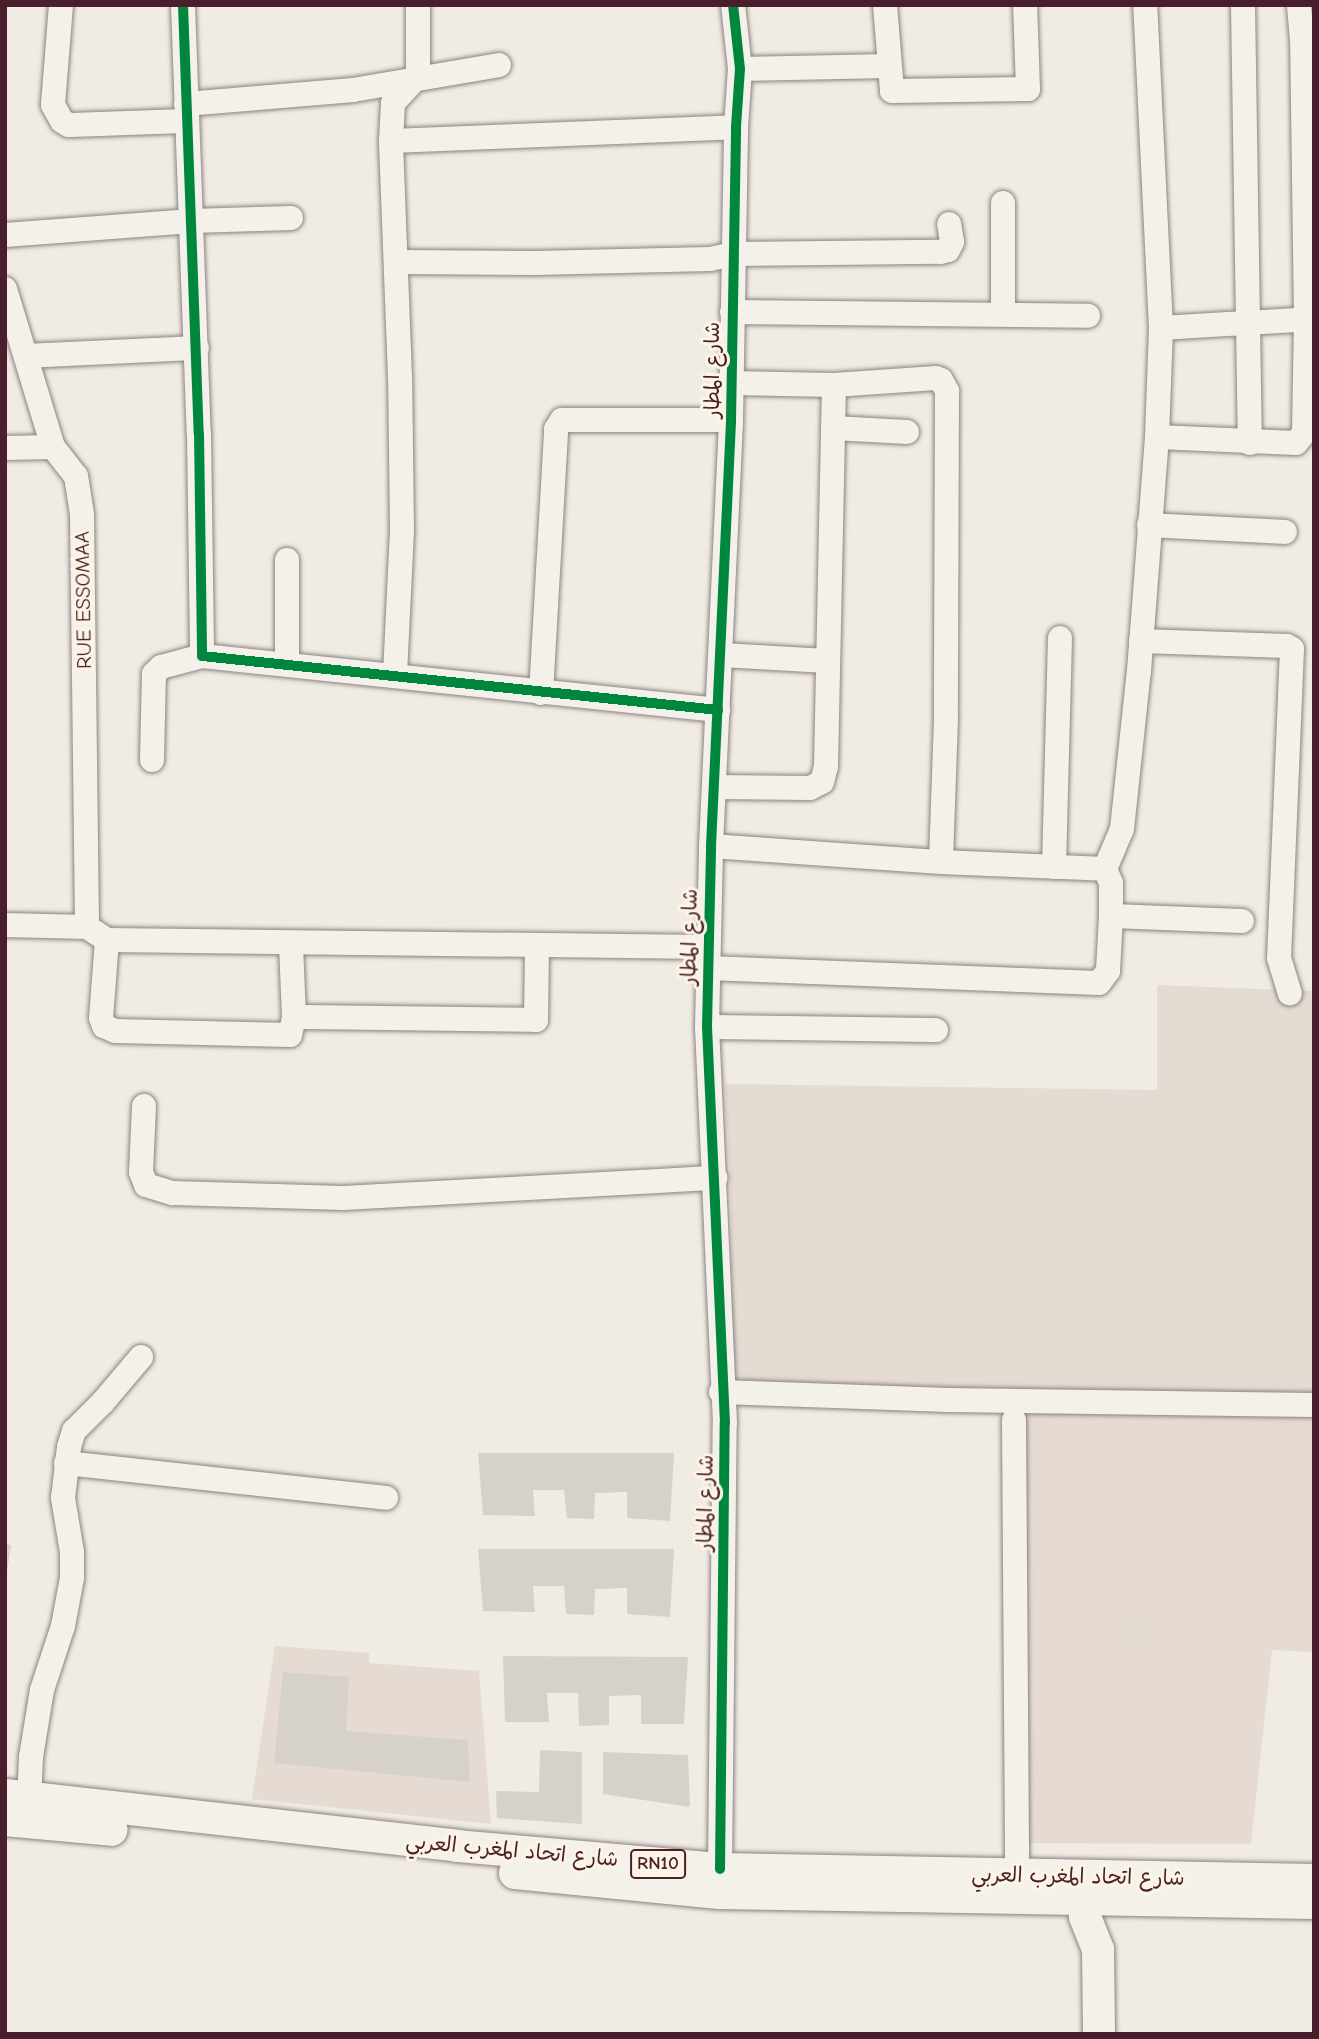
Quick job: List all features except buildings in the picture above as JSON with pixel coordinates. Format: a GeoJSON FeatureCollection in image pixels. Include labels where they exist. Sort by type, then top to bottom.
{"type":"FeatureCollection","features":[{"type":"Feature","properties":{"kind":"main road","name":"شارع اتحاد المغرب العربي"},"geometry":{"type":"LineString","coordinates":[[17,1798],[457,1846],[720,1869],[1017,1877],[1080,1887]]}},
{"type":"Feature","properties":{"kind":"main road","name":"شارع اتحاد المغرب العربي"},"geometry":{"type":"LineString","coordinates":[[5,1820],[719,1893],[1080,1887],[1314,1903]]}},
{"type":"Feature","properties":{"kind":"main road","name":"شارع اتحاد المغرب العربي"},"geometry":{"type":"LineString","coordinates":[[1120,1888],[1314,1880]]}},
{"type":"Feature","properties":{"kind":"main road"},"geometry":{"type":"LineString","coordinates":[[1080,1887],[1098,1950],[1099,2034]]}},
{"type":"Feature","properties":{"kind":"main road"},"geometry":{"type":"LineString","coordinates":[[1098,1950],[1120,1888]]}},
{"type":"Feature","properties":{"kind":"street"},"geometry":{"type":"LineString","coordinates":[[61,5],[53,105],[62,121],[69,125],[353,90],[418,76],[499,65]]}},
{"type":"Feature","properties":{"kind":"street"},"geometry":{"type":"LineString","coordinates":[[183,5],[197,348],[202,656]]}},
{"type":"Feature","properties":{"kind":"street"},"geometry":{"type":"LineString","coordinates":[[396,674],[402,531],[397,262],[391,141],[393,103],[418,76],[418,5]]}},
{"type":"Feature","properties":{"kind":"street","name":"شارع المطار"},"geometry":{"type":"LineString","coordinates":[[720,1869],[724,1437],[707,1027],[710,846],[722,655],[731,420],[736,127],[740,69],[733,5]]}},
{"type":"Feature","properties":{"kind":"street"},"geometry":{"type":"LineString","coordinates":[[885,5],[892,91],[1028,89],[1025,5]]}},
{"type":"Feature","properties":{"kind":"street"},"geometry":{"type":"LineString","coordinates":[[5,925],[97,934],[291,944],[537,948],[1099,983],[1108,971],[1111,883],[1105,869],[1122,829],[1141,641],[1157,438],[1161,328],[1145,5]]}},
{"type":"Feature","properties":{"kind":"street"},"geometry":{"type":"LineString","coordinates":[[1243,5],[1250,443]]}},
{"type":"Feature","properties":{"kind":"street"},"geometry":{"type":"LineString","coordinates":[[1157,438],[1296,443],[1304,433],[1310,319],[1308,40],[1299,5]]}},
{"type":"Feature","properties":{"kind":"street"},"geometry":{"type":"LineString","coordinates":[[740,69],[889,66]]}},
{"type":"Feature","properties":{"kind":"street"},"geometry":{"type":"LineString","coordinates":[[391,141],[736,127]]}},
{"type":"Feature","properties":{"kind":"street"},"geometry":{"type":"LineString","coordinates":[[1003,203],[1003,314]]}},
{"type":"Feature","properties":{"kind":"street"},"geometry":{"type":"LineString","coordinates":[[5,236],[191,221],[290,218]]}},
{"type":"Feature","properties":{"kind":"street"},"geometry":{"type":"LineString","coordinates":[[397,262],[535,263],[710,259],[733,254],[940,252],[948,250],[952,242],[949,224]]}},
{"type":"Feature","properties":{"kind":"street","name":"RUE ESSOMAA"},"geometry":{"type":"LineString","coordinates":[[5,289],[53,447],[76,476],[82,515],[100,1018],[104,1026],[115,1031],[290,1035],[294,1017]]}},
{"type":"Feature","properties":{"kind":"street"},"geometry":{"type":"LineString","coordinates":[[732,312],[1088,316]]}},
{"type":"Feature","properties":{"kind":"street"},"geometry":{"type":"LineString","coordinates":[[1161,328],[1310,319]]}},
{"type":"Feature","properties":{"kind":"street"},"geometry":{"type":"LineString","coordinates":[[26,356],[197,348]]}},
{"type":"Feature","properties":{"kind":"street"},"geometry":{"type":"LineString","coordinates":[[731,383],[834,385],[936,378],[941,380],[947,391],[946,718],[941,862]]}},
{"type":"Feature","properties":{"kind":"street"},"geometry":{"type":"LineString","coordinates":[[715,788],[803,789],[822,782],[826,766],[834,385]]}},
{"type":"Feature","properties":{"kind":"street"},"geometry":{"type":"LineString","coordinates":[[541,693],[556,429],[562,420],[731,420]]}},
{"type":"Feature","properties":{"kind":"street"},"geometry":{"type":"LineString","coordinates":[[834,428],[907,432]]}},
{"type":"Feature","properties":{"kind":"street"},"geometry":{"type":"LineString","coordinates":[[5,448],[53,447]]}},
{"type":"Feature","properties":{"kind":"street"},"geometry":{"type":"LineString","coordinates":[[1149,525],[1285,533]]}},
{"type":"Feature","properties":{"kind":"street"},"geometry":{"type":"LineString","coordinates":[[287,559],[287,664]]}},
{"type":"Feature","properties":{"kind":"street"},"geometry":{"type":"LineString","coordinates":[[1054,867],[1060,638]]}},
{"type":"Feature","properties":{"kind":"street"},"geometry":{"type":"LineString","coordinates":[[1141,641],[1287,646],[1292,649],[1279,958],[1290,993]]}},
{"type":"Feature","properties":{"kind":"street"},"geometry":{"type":"LineString","coordinates":[[722,655],[827,661]]}},
{"type":"Feature","properties":{"kind":"street"},"geometry":{"type":"LineString","coordinates":[[152,760],[154,674],[161,667],[202,656],[396,674],[541,693],[718,710]]}},
{"type":"Feature","properties":{"kind":"street"},"geometry":{"type":"LineString","coordinates":[[710,846],[941,862],[1105,869]]}},
{"type":"Feature","properties":{"kind":"street"},"geometry":{"type":"LineString","coordinates":[[1111,916],[1241,921]]}},
{"type":"Feature","properties":{"kind":"street"},"geometry":{"type":"LineString","coordinates":[[291,944],[294,1017],[536,1020],[537,948]]}},
{"type":"Feature","properties":{"kind":"street"},"geometry":{"type":"LineString","coordinates":[[707,1027],[936,1030]]}},
{"type":"Feature","properties":{"kind":"street"},"geometry":{"type":"LineString","coordinates":[[144,1106],[141,1172],[146,1185],[173,1193],[343,1198],[715,1178]]}},
{"type":"Feature","properties":{"kind":"street"},"geometry":{"type":"LineString","coordinates":[[17,1798],[31,1757],[43,1690],[63,1626],[72,1578],[72,1552],[63,1498],[66,1463],[74,1430],[103,1402],[141,1357]]}},
{"type":"Feature","properties":{"kind":"street"},"geometry":{"type":"LineString","coordinates":[[721,1392],[948,1400],[1314,1405]]}},
{"type":"Feature","properties":{"kind":"street"},"geometry":{"type":"LineString","coordinates":[[1014,1420],[1017,1877]]}},
{"type":"Feature","properties":{"kind":"street"},"geometry":{"type":"LineString","coordinates":[[66,1463],[386,1498]]}},
{"type":"Feature","properties":{"kind":"shaded area"},"geometry":{"type":"Polygon","coordinates":[[[1157,985],[1314,991],[1314,1418],[733,1405],[731,1204],[725,1084],[1157,1090],[1157,985]]]}},
{"type":"Feature","properties":{"kind":"shaded area"},"geometry":{"type":"Polygon","coordinates":[[[1009,1411],[1314,1418],[1314,1652],[1272,1650],[1251,1844],[1015,1843],[1009,1411]]]}},
{"type":"Feature","properties":{"kind":"shaded area"},"geometry":{"type":"Polygon","coordinates":[[[1136,1623],[1145,1626],[1148,1635],[1145,1644],[1136,1647],[1127,1644],[1124,1635],[1127,1626],[1136,1623]]]}},
{"type":"Feature","properties":{"kind":"shaded area"},"geometry":{"type":"Polygon","coordinates":[[[275,1646],[369,1653],[369,1663],[479,1671],[491,1824],[252,1799],[275,1646]]]}},
{"type":"Feature","properties":{"kind":"cycle path"},"geometry":{"type":"LineString","coordinates":[[183,5],[199,434],[202,656],[718,710]]}},
{"type":"Feature","properties":{"kind":"cycle path"},"geometry":{"type":"LineString","coordinates":[[720,1869],[725,1423],[707,1027],[711,846],[731,420],[736,127],[740,69],[733,5]]}}]}
